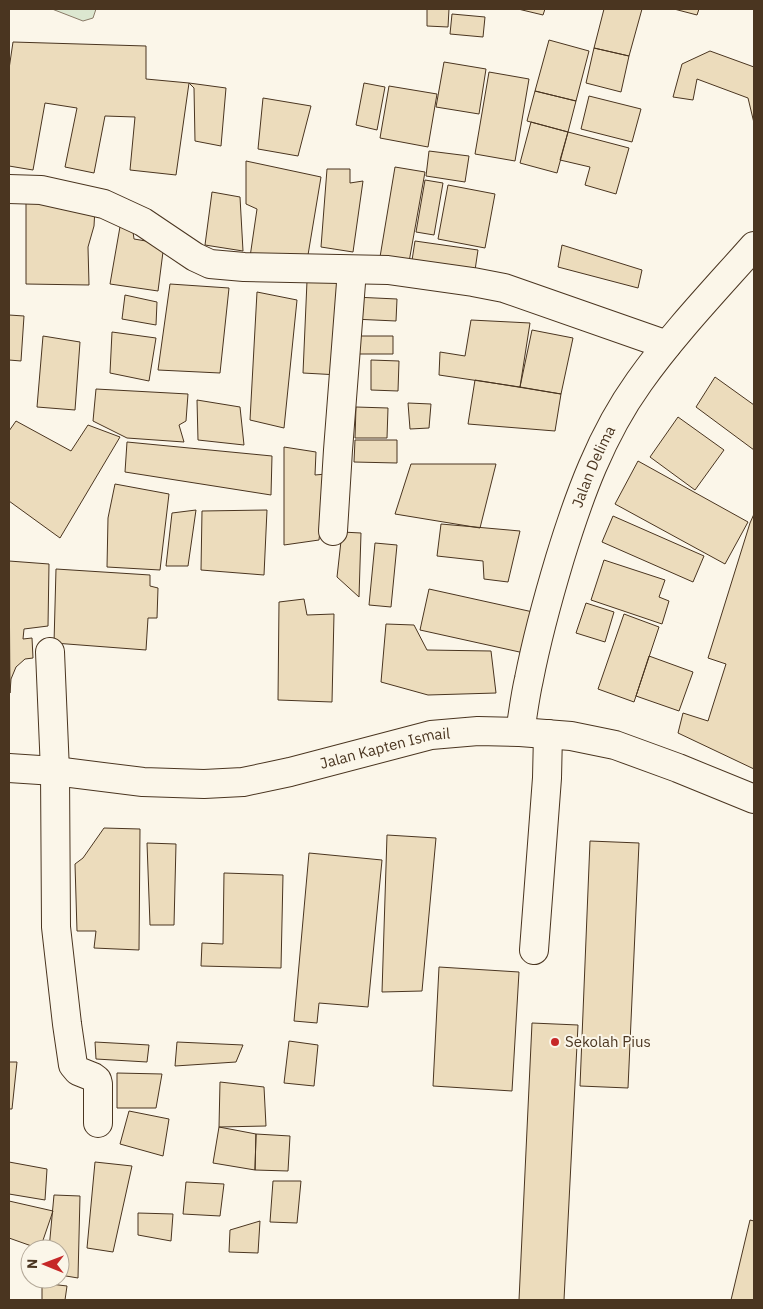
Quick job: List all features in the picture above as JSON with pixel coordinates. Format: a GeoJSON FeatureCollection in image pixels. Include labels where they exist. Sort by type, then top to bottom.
{"type":"FeatureCollection","features":[{"type":"Feature","properties":{"kind":"street"},"geometry":{"type":"LineString","coordinates":[[9,189],[42,190],[104,204],[143,222],[210,264],[244,268],[388,270],[473,282],[504,288],[667,345]]}},
{"type":"Feature","properties":{"kind":"street","name":"Jalan Delima"},"geometry":{"type":"LineString","coordinates":[[520,732],[529,679],[547,601],[570,526],[596,455],[638,383],[667,345],[754,246]]}},
{"type":"Feature","properties":{"kind":"street"},"geometry":{"type":"LineString","coordinates":[[333,531],[352,270]]}},
{"type":"Feature","properties":{"kind":"street"},"geometry":{"type":"LineString","coordinates":[[50,652],[55,771],[56,927],[73,1066],[78,1071],[93,1077],[98,1084],[98,1123]]}},
{"type":"Feature","properties":{"kind":"street","name":"Jalan Kapten Ismail"},"geometry":{"type":"LineString","coordinates":[[9,768],[55,771],[143,782],[204,784],[244,782],[431,736],[478,731],[520,732],[571,736],[615,745],[754,799]]}},
{"type":"Feature","properties":{"kind":"street"},"geometry":{"type":"LineString","coordinates":[[534,950],[548,734]]}},
{"type":"Feature","properties":{"kind":"green space"},"geometry":{"type":"Polygon","coordinates":[[[52,9],[96,9],[93,18],[83,21],[52,9]]]}},
{"type":"Feature","properties":{"kind":"building"},"geometry":{"type":"Polygon","coordinates":[[[427,9],[449,9],[448,27],[427,26],[427,9]]]}},
{"type":"Feature","properties":{"kind":"building"},"geometry":{"type":"Polygon","coordinates":[[[518,9],[545,9],[543,15],[518,9]]]}},
{"type":"Feature","properties":{"kind":"building"},"geometry":{"type":"Polygon","coordinates":[[[604,9],[642,9],[629,56],[594,48],[604,9]]]}},
{"type":"Feature","properties":{"kind":"building"},"geometry":{"type":"Polygon","coordinates":[[[674,9],[699,9],[697,15],[674,9]]]}},
{"type":"Feature","properties":{"kind":"building"},"geometry":{"type":"Polygon","coordinates":[[[452,14],[485,17],[483,37],[450,34],[452,14]]]}},
{"type":"Feature","properties":{"kind":"building"},"geometry":{"type":"Polygon","coordinates":[[[549,40],[589,51],[576,101],[535,91],[549,40]]]}},
{"type":"Feature","properties":{"kind":"building"},"geometry":{"type":"Polygon","coordinates":[[[13,42],[146,46],[146,79],[189,83],[176,175],[130,170],[135,117],[105,116],[94,173],[65,167],[77,108],[45,103],[33,170],[9,166],[9,69],[13,42]]]}},
{"type":"Feature","properties":{"kind":"building"},"geometry":{"type":"Polygon","coordinates":[[[594,48],[629,56],[621,92],[586,83],[594,48]]]}},
{"type":"Feature","properties":{"kind":"building"},"geometry":{"type":"Polygon","coordinates":[[[710,51],[754,67],[754,123],[748,98],[697,79],[693,100],[673,97],[682,64],[710,51]]]}},
{"type":"Feature","properties":{"kind":"building"},"geometry":{"type":"Polygon","coordinates":[[[444,62],[486,69],[479,114],[436,107],[444,62]]]}},
{"type":"Feature","properties":{"kind":"building"},"geometry":{"type":"Polygon","coordinates":[[[489,72],[529,79],[515,161],[475,154],[489,72]]]}},
{"type":"Feature","properties":{"kind":"building"},"geometry":{"type":"Polygon","coordinates":[[[189,83],[226,88],[221,146],[195,141],[194,88],[189,83]]]}},
{"type":"Feature","properties":{"kind":"building"},"geometry":{"type":"Polygon","coordinates":[[[364,83],[385,87],[377,130],[356,125],[364,83]]]}},
{"type":"Feature","properties":{"kind":"building"},"geometry":{"type":"Polygon","coordinates":[[[389,86],[437,94],[428,147],[380,138],[389,86]]]}},
{"type":"Feature","properties":{"kind":"building"},"geometry":{"type":"Polygon","coordinates":[[[535,91],[576,101],[568,132],[527,121],[535,91]]]}},
{"type":"Feature","properties":{"kind":"building"},"geometry":{"type":"Polygon","coordinates":[[[589,96],[641,109],[632,142],[581,129],[589,96]]]}},
{"type":"Feature","properties":{"kind":"building"},"geometry":{"type":"Polygon","coordinates":[[[263,98],[311,106],[298,156],[258,149],[263,98]]]}},
{"type":"Feature","properties":{"kind":"building"},"geometry":{"type":"Polygon","coordinates":[[[531,122],[568,132],[557,173],[520,163],[531,122]]]}},
{"type":"Feature","properties":{"kind":"building"},"geometry":{"type":"Polygon","coordinates":[[[568,132],[629,148],[616,194],[585,185],[590,167],[560,160],[568,132]]]}},
{"type":"Feature","properties":{"kind":"building"},"geometry":{"type":"Polygon","coordinates":[[[429,151],[469,156],[465,182],[426,176],[429,151]]]}},
{"type":"Feature","properties":{"kind":"building"},"geometry":{"type":"Polygon","coordinates":[[[246,161],[321,177],[307,261],[250,257],[257,209],[246,204],[246,161]]]}},
{"type":"Feature","properties":{"kind":"building"},"geometry":{"type":"Polygon","coordinates":[[[395,167],[425,172],[409,262],[380,257],[395,167]]]}},
{"type":"Feature","properties":{"kind":"building"},"geometry":{"type":"Polygon","coordinates":[[[327,169],[350,169],[350,183],[363,181],[353,252],[321,247],[327,169]]]}},
{"type":"Feature","properties":{"kind":"building"},"geometry":{"type":"Polygon","coordinates":[[[425,180],[443,183],[434,235],[416,232],[425,180]]]}},
{"type":"Feature","properties":{"kind":"building"},"geometry":{"type":"Polygon","coordinates":[[[448,185],[495,194],[485,248],[438,239],[448,185]]]}},
{"type":"Feature","properties":{"kind":"building"},"geometry":{"type":"Polygon","coordinates":[[[212,192],[240,197],[243,251],[205,245],[212,192]]]}},
{"type":"Feature","properties":{"kind":"building"},"geometry":{"type":"Polygon","coordinates":[[[26,200],[95,208],[94,226],[88,247],[89,285],[26,284],[26,200]]]}},
{"type":"Feature","properties":{"kind":"building"},"geometry":{"type":"Polygon","coordinates":[[[121,221],[132,224],[134,239],[164,244],[158,291],[110,284],[121,221]]]}},
{"type":"Feature","properties":{"kind":"building"},"geometry":{"type":"Polygon","coordinates":[[[415,241],[478,250],[474,277],[411,267],[415,241]]]}},
{"type":"Feature","properties":{"kind":"building"},"geometry":{"type":"Polygon","coordinates":[[[562,245],[642,270],[638,288],[558,267],[562,245]]]}},
{"type":"Feature","properties":{"kind":"building"},"geometry":{"type":"Polygon","coordinates":[[[307,281],[346,282],[339,375],[303,373],[307,281]]]}},
{"type":"Feature","properties":{"kind":"building"},"geometry":{"type":"Polygon","coordinates":[[[170,284],[229,288],[220,373],[158,370],[170,284]]]}},
{"type":"Feature","properties":{"kind":"building"},"geometry":{"type":"Polygon","coordinates":[[[257,292],[297,300],[284,428],[250,420],[257,292]]]}},
{"type":"Feature","properties":{"kind":"building"},"geometry":{"type":"Polygon","coordinates":[[[125,295],[157,302],[156,325],[122,319],[125,295]]]}},
{"type":"Feature","properties":{"kind":"building"},"geometry":{"type":"Polygon","coordinates":[[[354,297],[397,299],[396,321],[353,319],[354,297]]]}},
{"type":"Feature","properties":{"kind":"building"},"geometry":{"type":"Polygon","coordinates":[[[9,315],[24,316],[21,361],[9,360],[9,315]]]}},
{"type":"Feature","properties":{"kind":"building"},"geometry":{"type":"Polygon","coordinates":[[[471,320],[530,323],[520,387],[439,375],[440,352],[465,356],[471,320]]]}},
{"type":"Feature","properties":{"kind":"building"},"geometry":{"type":"Polygon","coordinates":[[[532,330],[573,338],[561,394],[520,387],[532,330]]]}},
{"type":"Feature","properties":{"kind":"building"},"geometry":{"type":"Polygon","coordinates":[[[112,332],[156,338],[149,381],[110,373],[112,332]]]}},
{"type":"Feature","properties":{"kind":"building"},"geometry":{"type":"Polygon","coordinates":[[[43,336],[80,342],[75,410],[37,407],[43,336]]]}},
{"type":"Feature","properties":{"kind":"building"},"geometry":{"type":"Polygon","coordinates":[[[350,336],[393,336],[393,354],[350,354],[350,336]]]}},
{"type":"Feature","properties":{"kind":"building"},"geometry":{"type":"Polygon","coordinates":[[[371,360],[399,361],[398,391],[371,390],[371,360]]]}},
{"type":"Feature","properties":{"kind":"building"},"geometry":{"type":"Polygon","coordinates":[[[715,377],[754,405],[754,450],[696,407],[715,377]]]}},
{"type":"Feature","properties":{"kind":"building"},"geometry":{"type":"Polygon","coordinates":[[[475,380],[561,394],[555,431],[468,424],[475,380]]]}},
{"type":"Feature","properties":{"kind":"building"},"geometry":{"type":"Polygon","coordinates":[[[96,389],[188,394],[186,421],[179,425],[184,442],[127,438],[93,421],[96,389]]]}},
{"type":"Feature","properties":{"kind":"building"},"geometry":{"type":"Polygon","coordinates":[[[197,400],[240,407],[244,445],[198,440],[197,400]]]}},
{"type":"Feature","properties":{"kind":"building"},"geometry":{"type":"Polygon","coordinates":[[[408,403],[431,404],[429,428],[410,429],[408,403]]]}},
{"type":"Feature","properties":{"kind":"building"},"geometry":{"type":"Polygon","coordinates":[[[356,407],[388,408],[387,438],[355,438],[356,407]]]}},
{"type":"Feature","properties":{"kind":"building"},"geometry":{"type":"Polygon","coordinates":[[[678,417],[724,450],[695,490],[650,457],[678,417]]]}},
{"type":"Feature","properties":{"kind":"building"},"geometry":{"type":"Polygon","coordinates":[[[16,421],[71,451],[88,425],[120,437],[60,538],[9,501],[9,431],[16,421]]]}},
{"type":"Feature","properties":{"kind":"building"},"geometry":{"type":"Polygon","coordinates":[[[355,440],[397,440],[397,463],[354,462],[355,440]]]}},
{"type":"Feature","properties":{"kind":"building"},"geometry":{"type":"Polygon","coordinates":[[[127,442],[272,456],[271,495],[125,472],[127,442]]]}},
{"type":"Feature","properties":{"kind":"building"},"geometry":{"type":"Polygon","coordinates":[[[284,447],[316,452],[315,475],[326,474],[319,540],[284,545],[284,447]]]}},
{"type":"Feature","properties":{"kind":"building"},"geometry":{"type":"Polygon","coordinates":[[[638,461],[748,522],[725,564],[615,504],[638,461]]]}},
{"type":"Feature","properties":{"kind":"building"},"geometry":{"type":"Polygon","coordinates":[[[411,464],[496,464],[480,528],[395,514],[411,464]]]}},
{"type":"Feature","properties":{"kind":"building"},"geometry":{"type":"Polygon","coordinates":[[[115,484],[169,494],[160,570],[107,567],[108,518],[115,484]]]}},
{"type":"Feature","properties":{"kind":"building"},"geometry":{"type":"Polygon","coordinates":[[[196,510],[188,566],[166,566],[172,513],[196,510]]]}},
{"type":"Feature","properties":{"kind":"building"},"geometry":{"type":"Polygon","coordinates":[[[267,510],[264,575],[201,570],[202,511],[267,510]]]}},
{"type":"Feature","properties":{"kind":"building"},"geometry":{"type":"Polygon","coordinates":[[[754,514],[754,769],[678,733],[683,713],[708,721],[726,664],[708,658],[754,514]]]}},
{"type":"Feature","properties":{"kind":"building"},"geometry":{"type":"Polygon","coordinates":[[[613,516],[704,556],[693,582],[602,542],[613,516]]]}},
{"type":"Feature","properties":{"kind":"building"},"geometry":{"type":"Polygon","coordinates":[[[441,524],[520,531],[508,582],[484,579],[483,561],[437,556],[441,524]]]}},
{"type":"Feature","properties":{"kind":"building"},"geometry":{"type":"Polygon","coordinates":[[[342,532],[361,533],[359,597],[337,577],[342,532]]]}},
{"type":"Feature","properties":{"kind":"building"},"geometry":{"type":"Polygon","coordinates":[[[375,543],[397,545],[391,607],[369,605],[375,543]]]}},
{"type":"Feature","properties":{"kind":"building"},"geometry":{"type":"Polygon","coordinates":[[[604,560],[665,580],[659,597],[669,601],[662,624],[591,600],[604,560]]]}},
{"type":"Feature","properties":{"kind":"building"},"geometry":{"type":"Polygon","coordinates":[[[9,561],[49,564],[48,626],[24,629],[23,639],[32,638],[33,658],[25,659],[16,667],[11,679],[10,693],[9,561]]]}},
{"type":"Feature","properties":{"kind":"building"},"geometry":{"type":"Polygon","coordinates":[[[56,569],[150,575],[150,586],[158,588],[157,618],[148,618],[146,650],[54,643],[56,569]]]}},
{"type":"Feature","properties":{"kind":"building"},"geometry":{"type":"Polygon","coordinates":[[[429,589],[533,612],[524,653],[420,630],[429,589]]]}},
{"type":"Feature","properties":{"kind":"building"},"geometry":{"type":"Polygon","coordinates":[[[304,599],[307,615],[334,614],[332,702],[278,700],[279,602],[304,599]]]}},
{"type":"Feature","properties":{"kind":"building"},"geometry":{"type":"Polygon","coordinates":[[[586,603],[614,612],[605,642],[576,633],[586,603]]]}},
{"type":"Feature","properties":{"kind":"building"},"geometry":{"type":"Polygon","coordinates":[[[624,614],[659,627],[634,702],[598,689],[624,614]]]}},
{"type":"Feature","properties":{"kind":"building"},"geometry":{"type":"Polygon","coordinates":[[[386,624],[414,625],[427,650],[491,651],[496,693],[428,695],[381,682],[386,624]]]}},
{"type":"Feature","properties":{"kind":"building"},"geometry":{"type":"Polygon","coordinates":[[[649,656],[693,672],[679,711],[636,696],[649,656]]]}},
{"type":"Feature","properties":{"kind":"building"},"geometry":{"type":"Polygon","coordinates":[[[104,828],[140,829],[139,950],[94,948],[96,931],[77,931],[75,864],[83,858],[104,828]]]}},
{"type":"Feature","properties":{"kind":"building"},"geometry":{"type":"Polygon","coordinates":[[[387,835],[436,838],[422,991],[382,992],[387,835]]]}},
{"type":"Feature","properties":{"kind":"building"},"geometry":{"type":"Polygon","coordinates":[[[590,841],[639,843],[628,1088],[580,1086],[590,841]]]}},
{"type":"Feature","properties":{"kind":"building"},"geometry":{"type":"Polygon","coordinates":[[[147,843],[176,844],[174,925],[150,925],[147,843]]]}},
{"type":"Feature","properties":{"kind":"building"},"geometry":{"type":"Polygon","coordinates":[[[309,853],[382,860],[368,1007],[319,1003],[317,1023],[294,1021],[309,853]]]}},
{"type":"Feature","properties":{"kind":"building"},"geometry":{"type":"Polygon","coordinates":[[[224,873],[283,875],[281,968],[201,966],[202,943],[223,944],[224,873]]]}},
{"type":"Feature","properties":{"kind":"building"},"geometry":{"type":"Polygon","coordinates":[[[439,967],[519,972],[512,1091],[433,1086],[439,967]]]}},
{"type":"Feature","properties":{"kind":"building"},"geometry":{"type":"Polygon","coordinates":[[[532,1023],[578,1025],[564,1300],[519,1300],[532,1023]]]}},
{"type":"Feature","properties":{"kind":"building"},"geometry":{"type":"Polygon","coordinates":[[[289,1041],[318,1045],[314,1086],[284,1083],[289,1041]]]}},
{"type":"Feature","properties":{"kind":"building"},"geometry":{"type":"Polygon","coordinates":[[[95,1042],[149,1045],[147,1062],[96,1059],[95,1042]]]}},
{"type":"Feature","properties":{"kind":"building"},"geometry":{"type":"Polygon","coordinates":[[[177,1042],[243,1045],[236,1062],[175,1066],[177,1042]]]}},
{"type":"Feature","properties":{"kind":"building"},"geometry":{"type":"Polygon","coordinates":[[[9,1062],[17,1062],[12,1109],[9,1109],[9,1062]]]}},
{"type":"Feature","properties":{"kind":"building"},"geometry":{"type":"Polygon","coordinates":[[[117,1073],[162,1074],[156,1108],[117,1108],[117,1073]]]}},
{"type":"Feature","properties":{"kind":"building"},"geometry":{"type":"Polygon","coordinates":[[[220,1082],[264,1087],[266,1126],[219,1127],[220,1082]]]}},
{"type":"Feature","properties":{"kind":"building"},"geometry":{"type":"Polygon","coordinates":[[[129,1111],[169,1119],[163,1156],[120,1144],[129,1111]]]}},
{"type":"Feature","properties":{"kind":"building"},"geometry":{"type":"Polygon","coordinates":[[[219,1127],[256,1134],[255,1170],[213,1163],[219,1127]]]}},
{"type":"Feature","properties":{"kind":"building"},"geometry":{"type":"Polygon","coordinates":[[[256,1134],[290,1136],[288,1171],[255,1170],[256,1134]]]}},
{"type":"Feature","properties":{"kind":"building"},"geometry":{"type":"Polygon","coordinates":[[[9,1162],[47,1169],[45,1200],[9,1194],[9,1162]]]}},
{"type":"Feature","properties":{"kind":"building"},"geometry":{"type":"Polygon","coordinates":[[[95,1162],[132,1166],[113,1252],[87,1248],[95,1162]]]}},
{"type":"Feature","properties":{"kind":"building"},"geometry":{"type":"Polygon","coordinates":[[[273,1181],[301,1181],[297,1223],[270,1222],[273,1181]]]}},
{"type":"Feature","properties":{"kind":"building"},"geometry":{"type":"Polygon","coordinates":[[[186,1182],[224,1184],[220,1216],[183,1214],[186,1182]]]}},
{"type":"Feature","properties":{"kind":"building"},"geometry":{"type":"Polygon","coordinates":[[[54,1195],[80,1196],[78,1278],[70,1277],[70,1239],[50,1239],[54,1195]]]}},
{"type":"Feature","properties":{"kind":"building"},"geometry":{"type":"Polygon","coordinates":[[[9,1201],[53,1211],[43,1239],[20,1239],[20,1242],[9,1238],[9,1201]]]}},
{"type":"Feature","properties":{"kind":"building"},"geometry":{"type":"Polygon","coordinates":[[[138,1213],[173,1214],[171,1241],[138,1235],[138,1213]]]}},
{"type":"Feature","properties":{"kind":"building"},"geometry":{"type":"Polygon","coordinates":[[[750,1220],[754,1221],[754,1300],[731,1300],[750,1220]]]}},
{"type":"Feature","properties":{"kind":"building"},"geometry":{"type":"Polygon","coordinates":[[[260,1221],[258,1253],[229,1252],[230,1230],[260,1221]]]}},
{"type":"Feature","properties":{"kind":"building"},"geometry":{"type":"Polygon","coordinates":[[[42,1289],[67,1289],[65,1300],[42,1300],[42,1289]]]}},
{"type":"Feature","properties":{"kind":"place","name":"Sekolah Pius"},"geometry":{"type":"Point","coordinates":[555,1042]}}]}
